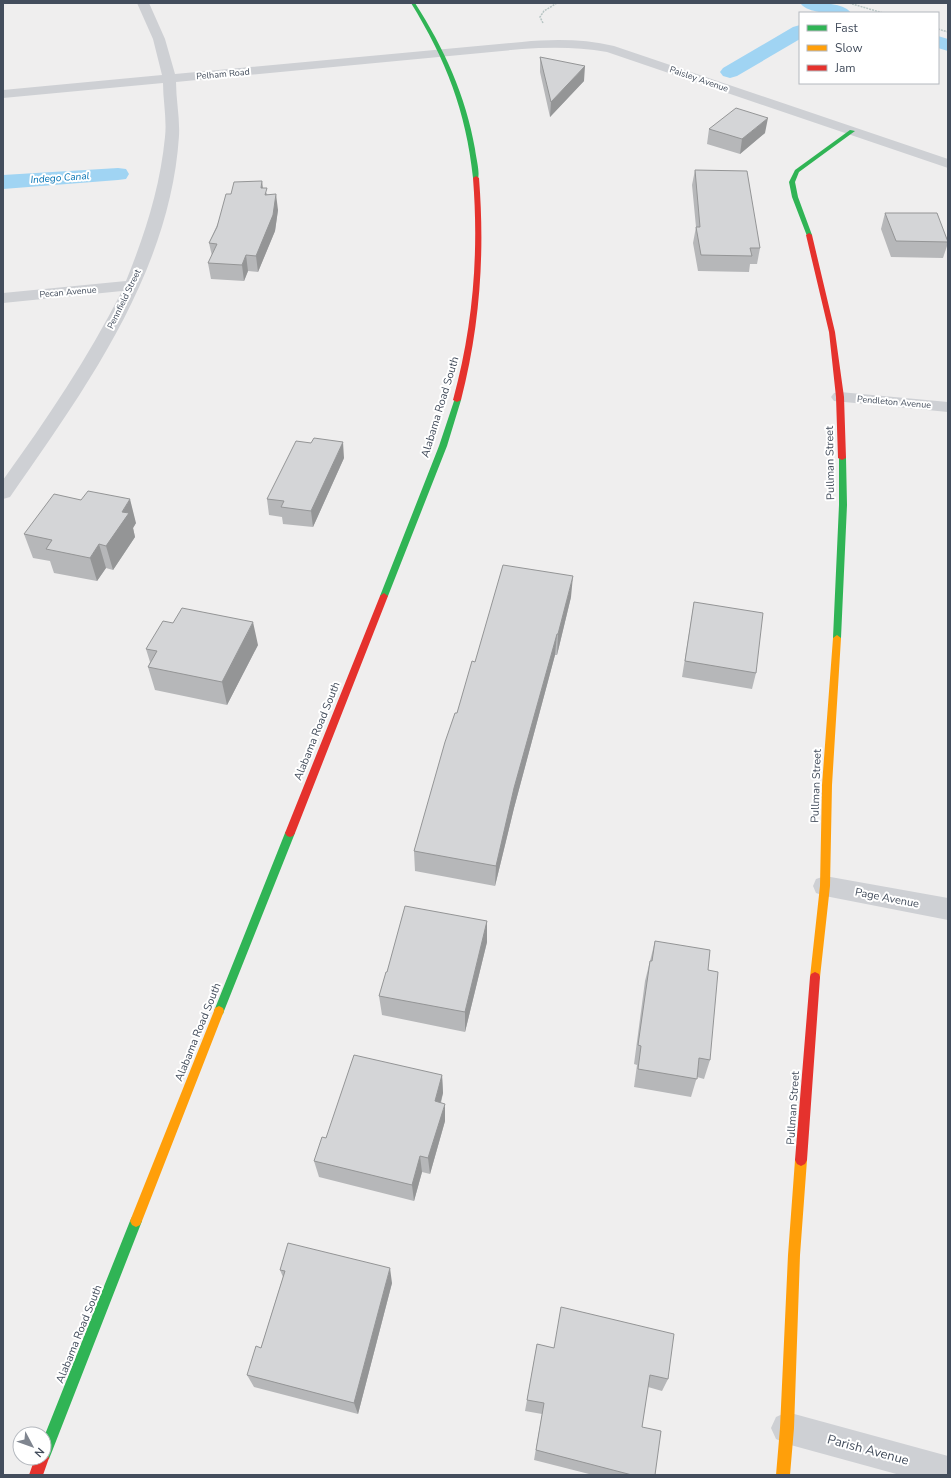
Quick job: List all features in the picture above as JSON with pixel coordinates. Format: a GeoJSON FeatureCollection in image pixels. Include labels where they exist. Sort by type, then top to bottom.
{"type":"FeatureCollection","features":[{"type":"Feature","properties":{"kind":"street","name":"Pennfield Street"},"geometry":{"type":"LineString","coordinates":[[3,493],[59,414],[94,358],[132,285],[153,235],[165,186],[172,137],[170,78],[156,35],[143,3]]}},
{"type":"Feature","properties":{"kind":"street","name":"Alabama Road South"},"geometry":{"type":"LineString","coordinates":[[52,1434],[437,461],[460,387],[471,342],[479,278],[481,214],[475,157],[469,127],[454,81],[442,53],[423,17],[413,3]]}},
{"type":"Feature","properties":{"kind":"street","name":"Paisley Avenue"},"geometry":{"type":"LineString","coordinates":[[442,53],[538,44],[587,44],[610,49],[948,164]]}},
{"type":"Feature","properties":{"kind":"street","name":"Pelham Road"},"geometry":{"type":"LineString","coordinates":[[3,94],[442,53]]}},
{"type":"Feature","properties":{"kind":"street","name":"Pullman Street"},"geometry":{"type":"LineString","coordinates":[[783,1475],[787,1428],[794,1255],[818,944],[826,886],[827,785],[839,602],[843,505],[840,397],[832,332],[812,244],[795,197],[792,182],[797,171],[852,131]]}},
{"type":"Feature","properties":{"kind":"street","name":"Pecan Avenue"},"geometry":{"type":"LineString","coordinates":[[3,298],[132,285]]}},
{"type":"Feature","properties":{"kind":"street","name":"Pendleton Avenue"},"geometry":{"type":"LineString","coordinates":[[840,397],[948,407]]}},
{"type":"Feature","properties":{"kind":"street","name":"Page Avenue"},"geometry":{"type":"LineString","coordinates":[[826,886],[948,909]]}},
{"type":"Feature","properties":{"kind":"street","name":"Parish Avenue"},"geometry":{"type":"LineString","coordinates":[[787,1428],[948,1472]]}},
{"type":"Feature","properties":{"kind":"path"},"geometry":{"type":"LineString","coordinates":[[849,3],[880,12]]}},
{"type":"Feature","properties":{"kind":"building"},"geometry":{"type":"Polygon","coordinates":[[[540,57],[585,66],[551,102],[540,57]]]}},
{"type":"Feature","properties":{"kind":"building"},"geometry":{"type":"Polygon","coordinates":[[[736,108],[768,118],[742,139],[709,129],[736,108]]]}},
{"type":"Feature","properties":{"kind":"building"},"geometry":{"type":"Polygon","coordinates":[[[695,170],[747,171],[760,248],[750,248],[752,256],[701,255],[696,227],[700,227],[695,170]]]}},
{"type":"Feature","properties":{"kind":"building"},"geometry":{"type":"Polygon","coordinates":[[[262,181],[261,188],[267,188],[265,195],[276,194],[273,215],[256,256],[246,255],[242,265],[208,263],[217,244],[209,243],[217,227],[226,194],[231,194],[234,182],[262,181]]]}},
{"type":"Feature","properties":{"kind":"building"},"geometry":{"type":"Polygon","coordinates":[[[885,213],[937,213],[948,242],[896,241],[885,213]]]}},
{"type":"Feature","properties":{"kind":"building"},"geometry":{"type":"Polygon","coordinates":[[[314,438],[343,442],[311,511],[281,507],[284,501],[267,499],[296,441],[311,443],[314,438]]]}},
{"type":"Feature","properties":{"kind":"building"},"geometry":{"type":"Polygon","coordinates":[[[88,491],[130,499],[122,512],[129,513],[106,546],[99,544],[90,558],[46,549],[52,540],[24,534],[54,494],[81,500],[88,491]]]}},
{"type":"Feature","properties":{"kind":"building"},"geometry":{"type":"Polygon","coordinates":[[[503,565],[573,576],[514,788],[496,866],[414,851],[445,742],[455,713],[457,713],[472,661],[475,662],[503,565]]]}},
{"type":"Feature","properties":{"kind":"building"},"geometry":{"type":"Polygon","coordinates":[[[694,602],[763,613],[756,673],[685,661],[694,602]]]}},
{"type":"Feature","properties":{"kind":"building"},"geometry":{"type":"Polygon","coordinates":[[[182,608],[253,622],[222,682],[148,667],[157,651],[146,649],[163,621],[173,623],[182,608]]]}},
{"type":"Feature","properties":{"kind":"building"},"geometry":{"type":"Polygon","coordinates":[[[405,906],[487,921],[465,1012],[379,996],[405,906]]]}},
{"type":"Feature","properties":{"kind":"building"},"geometry":{"type":"Polygon","coordinates":[[[655,941],[710,950],[708,970],[718,972],[710,1060],[699,1058],[697,1079],[638,1069],[641,1046],[638,1045],[650,961],[652,961],[655,941]]]}},
{"type":"Feature","properties":{"kind":"building"},"geometry":{"type":"Polygon","coordinates":[[[354,1055],[442,1075],[435,1101],[445,1104],[428,1158],[420,1156],[412,1185],[314,1161],[322,1137],[326,1138],[354,1055]]]}},
{"type":"Feature","properties":{"kind":"building"},"geometry":{"type":"Polygon","coordinates":[[[288,1243],[390,1268],[354,1403],[247,1375],[256,1346],[261,1348],[285,1271],[280,1270],[288,1243]]]}},
{"type":"Feature","properties":{"kind":"building"},"geometry":{"type":"Polygon","coordinates":[[[561,1307],[674,1334],[668,1379],[650,1375],[642,1427],[661,1431],[655,1475],[632,1475],[536,1450],[544,1403],[527,1400],[537,1344],[554,1348],[561,1307]]]}},
{"type":"Feature","properties":{"kind":"waterway"},"geometry":{"type":"LineString","coordinates":[[809,3],[839,12]]}},
{"type":"Feature","properties":{"kind":"waterway"},"geometry":{"type":"LineString","coordinates":[[730,72],[799,32]]}},
{"type":"Feature","properties":{"kind":"waterway"},"geometry":{"type":"LineString","coordinates":[[939,42],[948,45]]}},
{"type":"Feature","properties":{"kind":"waterway","name":"Indego Canal"},"geometry":{"type":"LineString","coordinates":[[3,182],[118,174]]}},
{"type":"Feature","properties":{"kind":"traffic: fast"},"geometry":{"type":"LineString","coordinates":[[413,3],[437,43],[451,75],[467,126],[476,178]]}},
{"type":"Feature","properties":{"kind":"traffic: fast"},"geometry":{"type":"LineString","coordinates":[[809,235],[795,197],[792,182],[797,171],[852,131]]}},
{"type":"Feature","properties":{"kind":"traffic: fast"},"geometry":{"type":"LineString","coordinates":[[384,596],[443,446],[457,400]]}},
{"type":"Feature","properties":{"kind":"traffic: fast"},"geometry":{"type":"LineString","coordinates":[[837,638],[843,505],[842,458]]}},
{"type":"Feature","properties":{"kind":"traffic: fast"},"geometry":{"type":"LineString","coordinates":[[219,1011],[290,833]]}},
{"type":"Feature","properties":{"kind":"traffic: fast"},"geometry":{"type":"LineString","coordinates":[[52,1434],[136,1221]]}},
{"type":"Feature","properties":{"kind":"traffic: slow"},"geometry":{"type":"LineString","coordinates":[[815,977],[825,886],[827,785],[837,638]]}},
{"type":"Feature","properties":{"kind":"traffic: slow"},"geometry":{"type":"LineString","coordinates":[[136,1221],[219,1011]]}},
{"type":"Feature","properties":{"kind":"traffic: slow"},"geometry":{"type":"LineString","coordinates":[[783,1475],[787,1428],[794,1255],[801,1160]]}},
{"type":"Feature","properties":{"kind":"traffic: jam"},"geometry":{"type":"LineString","coordinates":[[457,400],[470,346],[477,290],[479,234],[476,178]]}},
{"type":"Feature","properties":{"kind":"traffic: jam"},"geometry":{"type":"LineString","coordinates":[[809,235],[832,332],[840,397],[842,458]]}},
{"type":"Feature","properties":{"kind":"traffic: jam"},"geometry":{"type":"LineString","coordinates":[[290,833],[384,596]]}},
{"type":"Feature","properties":{"kind":"traffic: jam"},"geometry":{"type":"LineString","coordinates":[[801,1160],[815,977]]}},
{"type":"Feature","properties":{"kind":"traffic: jam"},"geometry":{"type":"LineString","coordinates":[[36,1475],[39,1466]]}}]}
